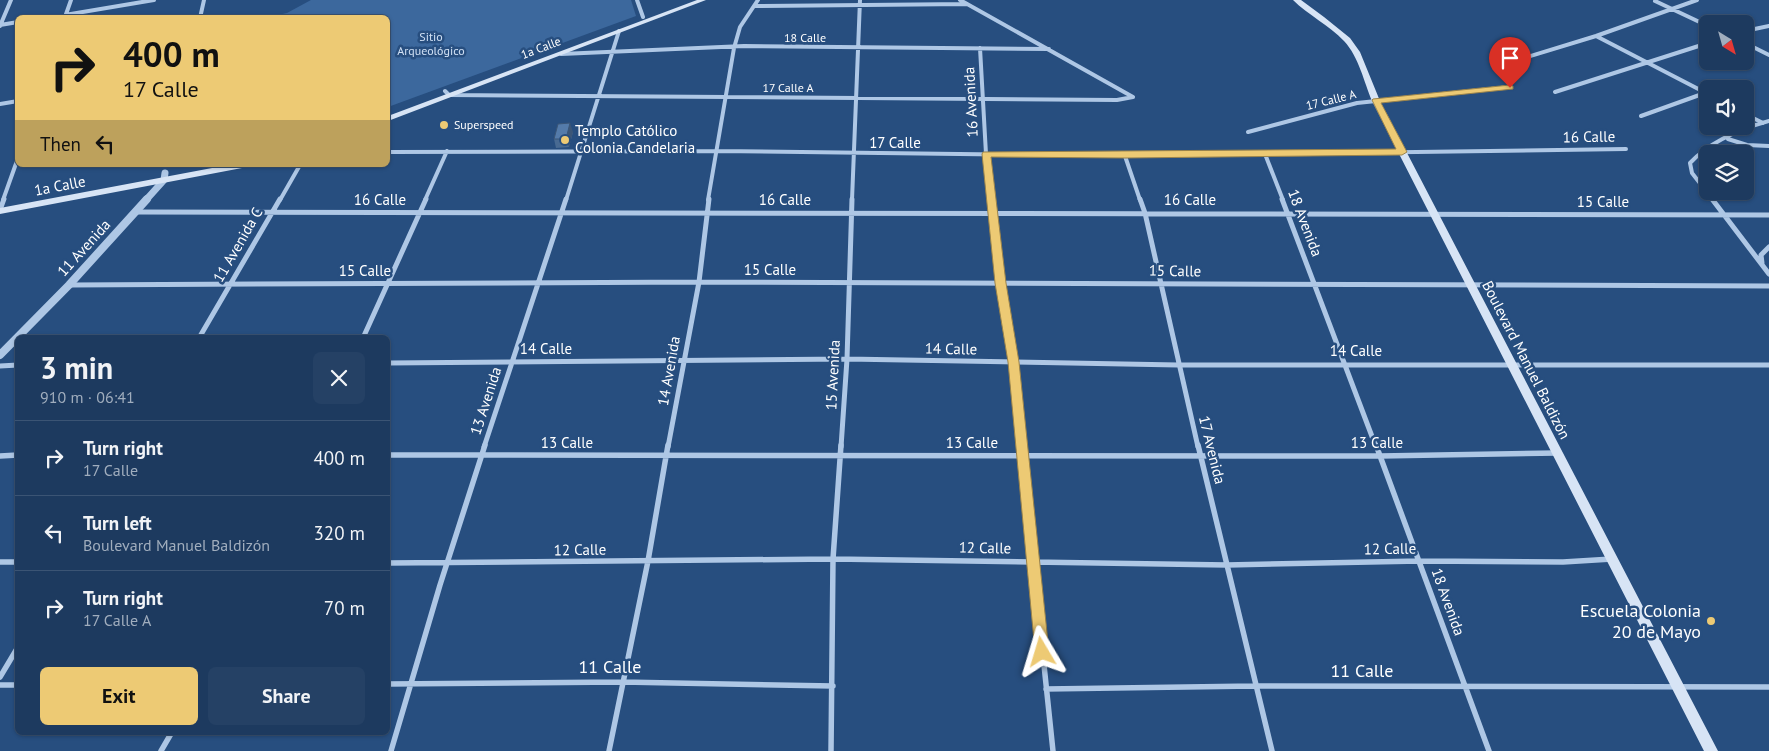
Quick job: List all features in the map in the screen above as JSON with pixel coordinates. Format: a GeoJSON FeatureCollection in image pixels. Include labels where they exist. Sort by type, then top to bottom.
{"type":"FeatureCollection","features":[{"type":"Feature","properties":{"kind":"main road","name":"1a Calle"},"geometry":{"type":"LineString","coordinates":[[390,118],[447,93],[689,0]]}},
{"type":"Feature","properties":{"kind":"main road","name":"1a Calle"},"geometry":{"type":"LineString","coordinates":[[390,111],[561,54],[703,0]]}},
{"type":"Feature","properties":{"kind":"main road","name":"Boulevard Manuel Baldizón"},"geometry":{"type":"LineString","coordinates":[[1296,0],[1322,18],[1347,40],[1356,52],[1376,100],[1402,152],[1436,214],[1470,284],[1711,751]]}},
{"type":"Feature","properties":{"kind":"main road","name":"1a Calle"},"geometry":{"type":"LineString","coordinates":[[164,177],[200,167]]}},
{"type":"Feature","properties":{"kind":"main road","name":"1a Calle"},"geometry":{"type":"LineString","coordinates":[[0,207],[229,167]]}},
{"type":"Feature","properties":{"kind":"street"},"geometry":{"type":"LineString","coordinates":[[0,25],[11,0]]}},
{"type":"Feature","properties":{"kind":"street"},"geometry":{"type":"LineString","coordinates":[[65,15],[71,0]]}},
{"type":"Feature","properties":{"kind":"street"},"geometry":{"type":"LineString","coordinates":[[71,15],[154,0]]}},
{"type":"Feature","properties":{"kind":"street"},"geometry":{"type":"LineString","coordinates":[[201,15],[204,0]]}},
{"type":"Feature","properties":{"kind":"street"},"geometry":{"type":"LineString","coordinates":[[637,0],[643,17]]}},
{"type":"Feature","properties":{"kind":"street","name":"14 Avenida"},"geometry":{"type":"LineString","coordinates":[[609,751],[648,561],[699,282],[706,213],[734,48],[740,27],[758,0]]}},
{"type":"Feature","properties":{"kind":"street"},"geometry":{"type":"LineString","coordinates":[[960,0],[1049,49]]}},
{"type":"Feature","properties":{"kind":"street"},"geometry":{"type":"LineString","coordinates":[[1501,65],[1596,36],[1696,0]]}},
{"type":"Feature","properties":{"kind":"street"},"geometry":{"type":"LineString","coordinates":[[1655,1],[1699,22]]}},
{"type":"Feature","properties":{"kind":"street"},"geometry":{"type":"LineString","coordinates":[[754,6],[860,2],[966,4]]}},
{"type":"Feature","properties":{"kind":"street","name":"15 Avenida"},"geometry":{"type":"LineString","coordinates":[[832,751],[833,559],[847,359],[860,2]]}},
{"type":"Feature","properties":{"kind":"street"},"geometry":{"type":"LineString","coordinates":[[0,25],[15,22]]}},
{"type":"Feature","properties":{"kind":"street"},"geometry":{"type":"LineString","coordinates":[[1754,29],[1769,26]]}},
{"type":"Feature","properties":{"kind":"street","name":"13 Avenida"},"geometry":{"type":"LineString","coordinates":[[392,751],[413,684],[446,564],[537,283],[564,212],[619,31]]}},
{"type":"Feature","properties":{"kind":"street"},"geometry":{"type":"LineString","coordinates":[[1596,36],[1699,90]]}},
{"type":"Feature","properties":{"kind":"street"},"geometry":{"type":"LineString","coordinates":[[1555,92],[1699,46]]}},
{"type":"Feature","properties":{"kind":"street","name":"18 Calle"},"geometry":{"type":"LineString","coordinates":[[561,54],[614,49],[857,47],[1049,49]]}},
{"type":"Feature","properties":{"kind":"street"},"geometry":{"type":"LineString","coordinates":[[1754,47],[1769,54]]}},
{"type":"Feature","properties":{"kind":"street","name":"16 Avenida"},"geometry":{"type":"LineString","coordinates":[[980,48],[986,154],[1000,283],[1013,362],[1053,751]]}},
{"type":"Feature","properties":{"kind":"street","name":"17 Calle A"},"geometry":{"type":"LineString","coordinates":[[447,93],[727,98],[856,97],[1117,100],[1133,97],[1049,49]]}},
{"type":"Feature","properties":{"kind":"street","name":"17 Calle A"},"geometry":{"type":"LineString","coordinates":[[1248,132],[1357,102],[1510,88]]}},
{"type":"Feature","properties":{"kind":"street"},"geometry":{"type":"LineString","coordinates":[[1641,116],[1699,96]]}},
{"type":"Feature","properties":{"kind":"street"},"geometry":{"type":"LineString","coordinates":[[0,104],[15,102]]}},
{"type":"Feature","properties":{"kind":"street"},"geometry":{"type":"LineString","coordinates":[[1754,118],[1763,123]]}},
{"type":"Feature","properties":{"kind":"street"},"geometry":{"type":"LineString","coordinates":[[1769,121],[1727,138],[1696,155],[1690,163],[1692,173],[1769,274]]}},
{"type":"Feature","properties":{"kind":"street"},"geometry":{"type":"LineString","coordinates":[[1727,138],[1747,145],[1769,146]]}},
{"type":"Feature","properties":{"kind":"street","name":"16 Calle"},"geometry":{"type":"LineString","coordinates":[[1402,152],[1626,149]]}},
{"type":"Feature","properties":{"kind":"street","name":"17 Calle"},"geometry":{"type":"LineString","coordinates":[[390,152],[582,150],[1125,156],[1402,152]]}},
{"type":"Feature","properties":{"kind":"street"},"geometry":{"type":"LineString","coordinates":[[364,335],[447,151]]}},
{"type":"Feature","properties":{"kind":"street","name":"18 Avenida"},"geometry":{"type":"LineString","coordinates":[[1265,154],[1420,561],[1489,751]]}},
{"type":"Feature","properties":{"kind":"street","name":"17 Avenida"},"geometry":{"type":"LineString","coordinates":[[1125,156],[1145,212],[1178,365],[1272,751]]}},
{"type":"Feature","properties":{"kind":"street"},"geometry":{"type":"LineString","coordinates":[[0,207],[15,166]]}},
{"type":"Feature","properties":{"kind":"street","name":"11 Avenida C"},"geometry":{"type":"LineString","coordinates":[[200,335],[299,167]]}},
{"type":"Feature","properties":{"kind":"street","name":"11 Avenida"},"geometry":{"type":"LineString","coordinates":[[20,335],[69,284],[164,177]]}},
{"type":"Feature","properties":{"kind":"street","name":"16 Calle"},"geometry":{"type":"LineString","coordinates":[[134,212],[1145,212],[1436,214]]}},
{"type":"Feature","properties":{"kind":"street","name":"15 Calle"},"geometry":{"type":"LineString","coordinates":[[1436,214],[1769,215]]}},
{"type":"Feature","properties":{"kind":"street"},"geometry":{"type":"LineString","coordinates":[[1762,265],[1761,255],[1769,247]]}},
{"type":"Feature","properties":{"kind":"street","name":"15 Calle"},"geometry":{"type":"LineString","coordinates":[[69,284],[699,282],[1470,284]]}},
{"type":"Feature","properties":{"kind":"street"},"geometry":{"type":"LineString","coordinates":[[1470,284],[1769,286]]}},
{"type":"Feature","properties":{"kind":"street","name":"11 Avenida"},"geometry":{"type":"LineString","coordinates":[[0,356],[15,340]]}},
{"type":"Feature","properties":{"kind":"street","name":"14 Calle"},"geometry":{"type":"LineString","coordinates":[[390,364],[847,359],[1178,365],[1514,366]]}},
{"type":"Feature","properties":{"kind":"street"},"geometry":{"type":"LineString","coordinates":[[0,366],[15,365]]}},
{"type":"Feature","properties":{"kind":"street"},"geometry":{"type":"LineString","coordinates":[[1514,366],[1769,365]]}},
{"type":"Feature","properties":{"kind":"street","name":"13 Calle"},"geometry":{"type":"LineString","coordinates":[[390,455],[1380,456],[1557,453]]}},
{"type":"Feature","properties":{"kind":"street"},"geometry":{"type":"LineString","coordinates":[[0,456],[15,456]]}},
{"type":"Feature","properties":{"kind":"street","name":"12 Calle"},"geometry":{"type":"LineString","coordinates":[[390,563],[833,559],[1227,565],[1420,561],[1563,562],[1612,559]]}},
{"type":"Feature","properties":{"kind":"street"},"geometry":{"type":"LineString","coordinates":[[0,562],[15,562]]}},
{"type":"Feature","properties":{"kind":"street"},"geometry":{"type":"LineString","coordinates":[[0,677],[15,652]]}},
{"type":"Feature","properties":{"kind":"street","name":"11 Calle"},"geometry":{"type":"LineString","coordinates":[[390,684],[622,682],[833,686]]}},
{"type":"Feature","properties":{"kind":"street"},"geometry":{"type":"LineString","coordinates":[[0,685],[15,685]]}},
{"type":"Feature","properties":{"kind":"street","name":"11 Calle"},"geometry":{"type":"LineString","coordinates":[[1046,689],[1255,686],[1769,687]]}},
{"type":"Feature","properties":{"kind":"street"},"geometry":{"type":"LineString","coordinates":[[161,751],[170,735]]}},
{"type":"Feature","properties":{"kind":"green space","name":"Sitio Arqueológico"},"geometry":{"type":"Polygon","coordinates":[[[311,0],[631,0],[636,16],[390,106],[390,15],[278,15],[287,13],[311,0]]]}},
{"type":"Feature","properties":{"kind":"building"},"geometry":{"type":"Polygon","coordinates":[[[570,123],[566,139],[554,139],[558,124],[570,123]]]}},
{"type":"Feature","properties":{"kind":"place","name":"Superspeed"},"geometry":{"type":"Point","coordinates":[444,125]}},
{"type":"Feature","properties":{"kind":"place","name":"Templo Católico Colonia Candelaria"},"geometry":{"type":"Point","coordinates":[565,140]}},
{"type":"Feature","properties":{"kind":"place","name":"Escuela Colonia 20 de Mayo"},"geometry":{"type":"Point","coordinates":[1711,621]}},
{"type":"Feature","properties":{"kind":"route"},"geometry":{"type":"LineString","coordinates":[[1042,652],[1013,362],[1000,283],[986,154],[1125,156],[1402,152],[1376,100],[1510,88]]}}]}
